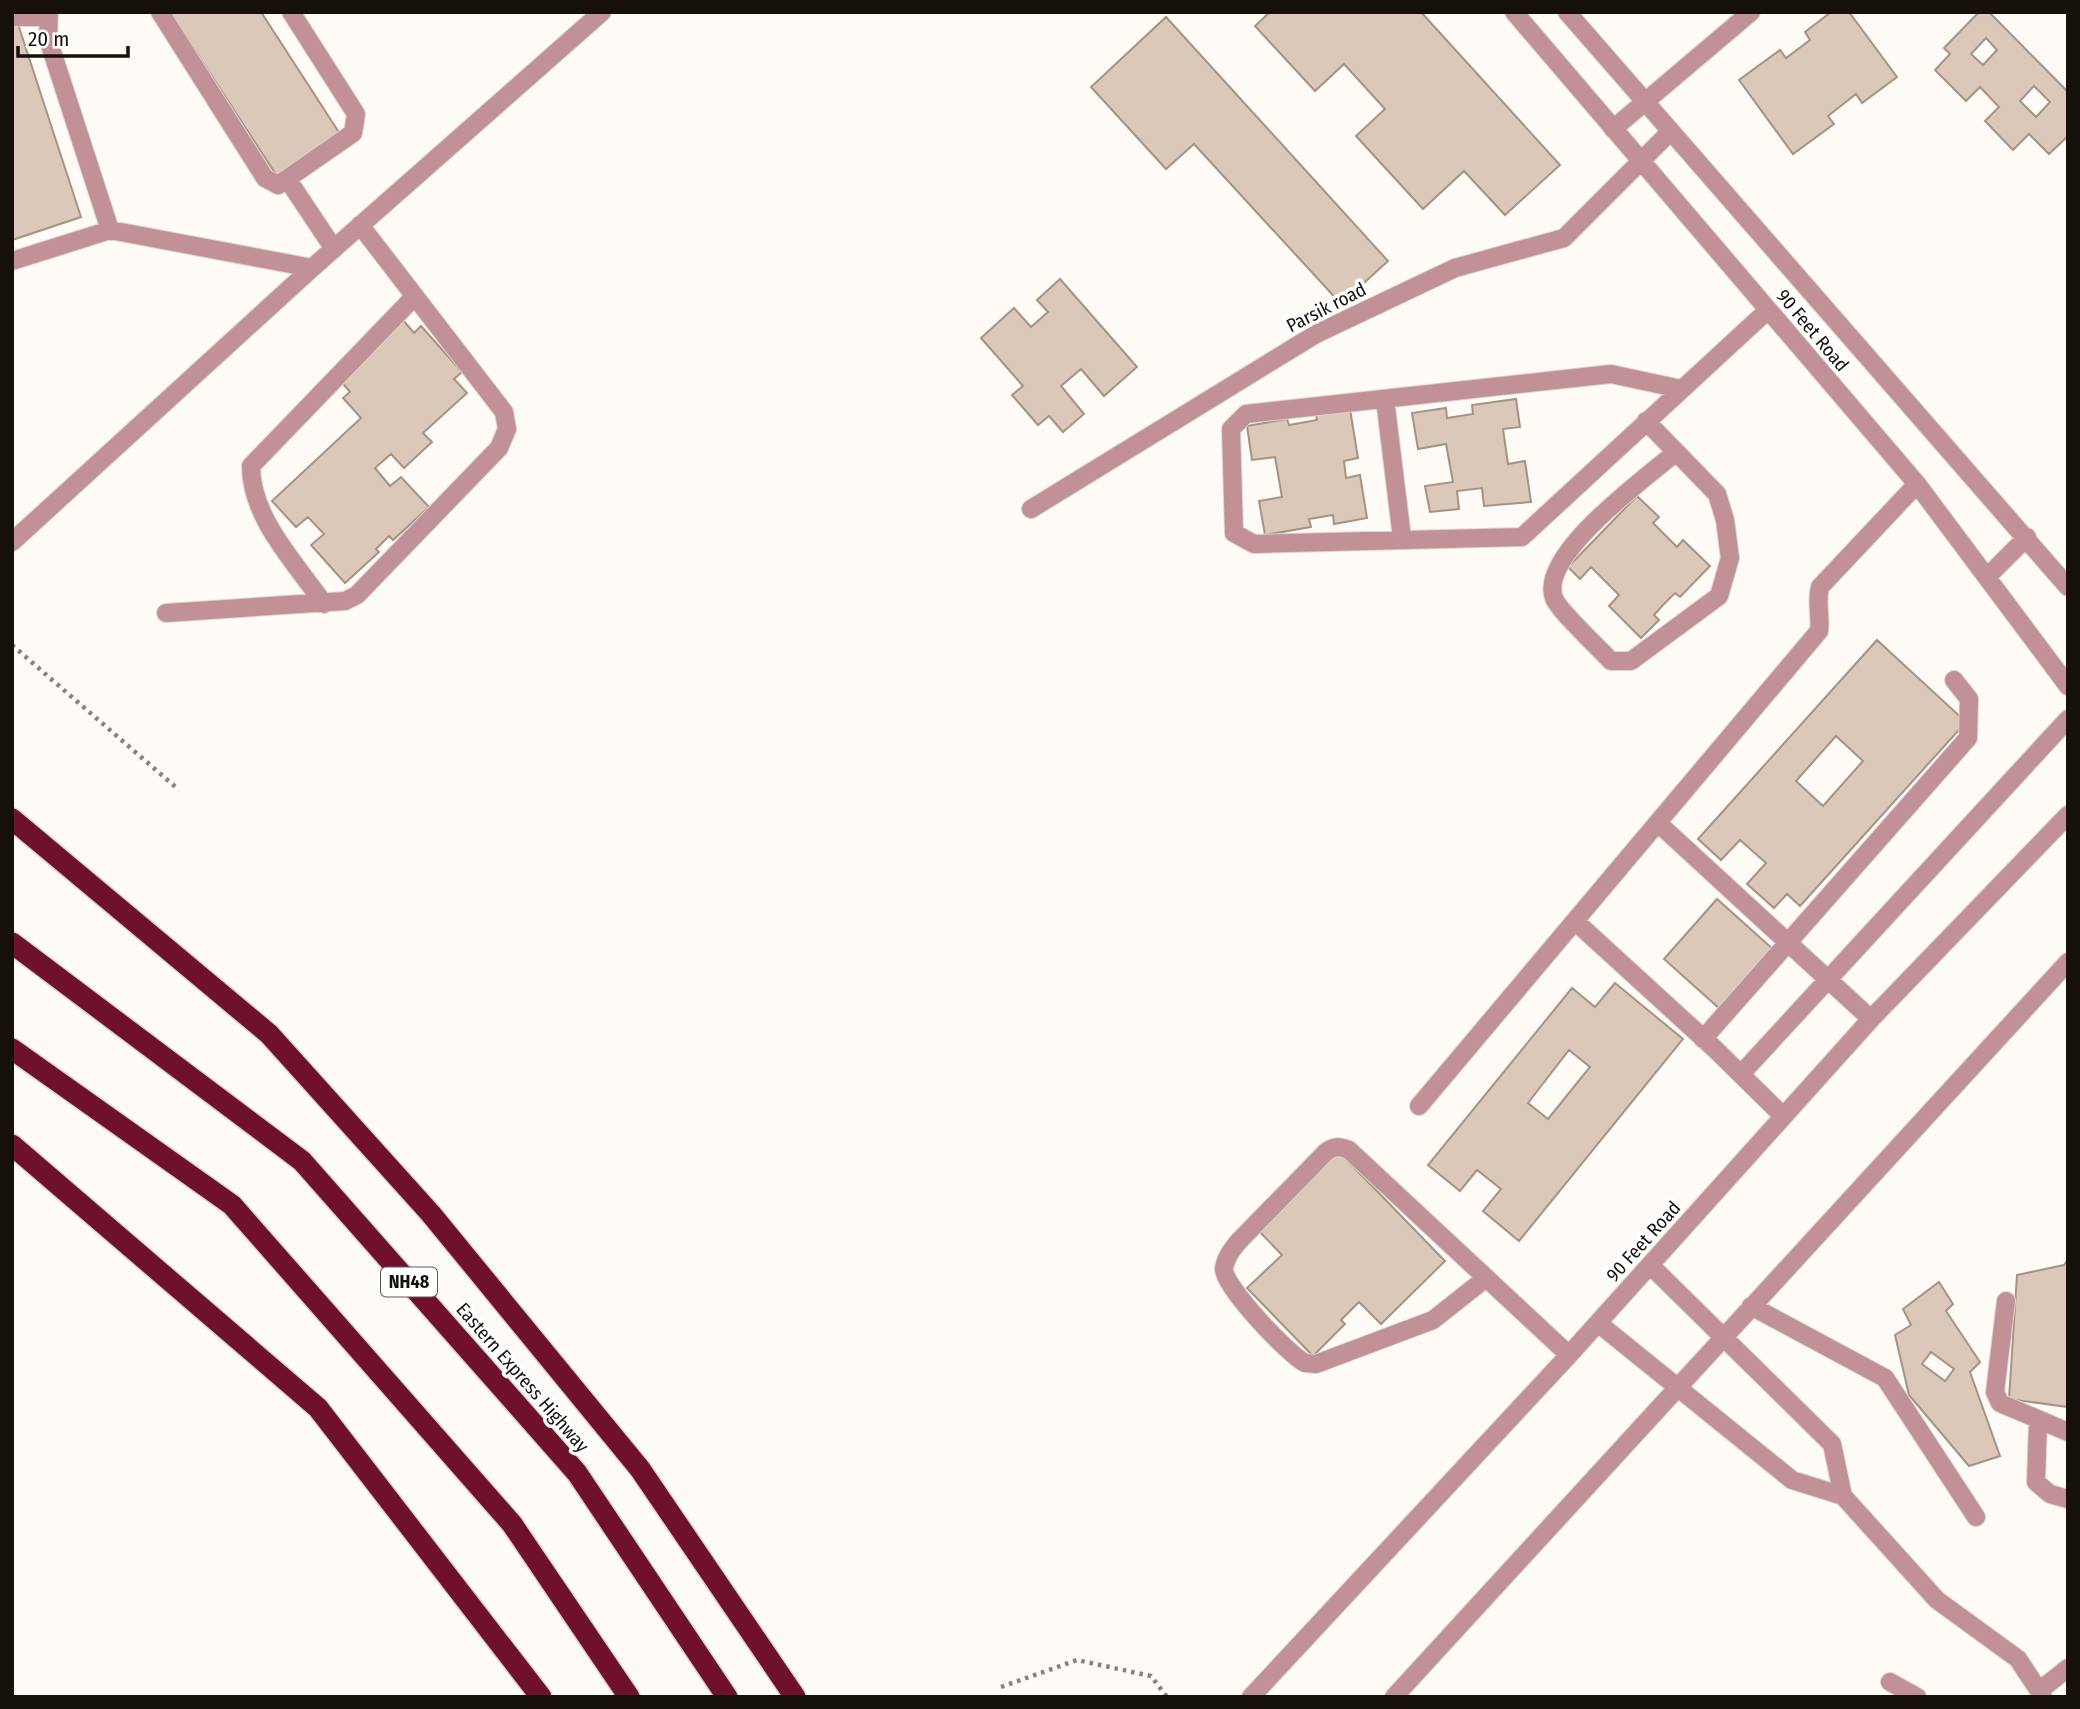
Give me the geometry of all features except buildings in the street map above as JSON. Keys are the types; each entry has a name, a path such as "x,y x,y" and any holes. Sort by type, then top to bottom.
{"highway":[{"path":"12,818 269,1034 431,1214 640,1469 796,1697"},
{"name":"Eastern Express Highway","path":"12,943 302,1161 576,1473 727,1697"},
{"path":"12,1049 232,1205 512,1524 629,1697"},
{"path":"12,1145 318,1408 541,1697"}],"street":[{"path":"160,12 265,178 278,185 353,133 356,114 291,12"},
{"path":"12,542 312,268 603,12"},
{"name":"90 Feet Road","path":"1514,12 1917,484 2068,686"},
{"name":"90 Feet Road","path":"1567,12 2068,587"},
{"path":"1613,129 1751,12"},
{"path":"12,17 48,15 48,39 110,230"},
{"name":"Parsik road","path":"1031,509 1316,334 1455,268 1564,238 1670,132"},
{"path":"288,180 334,249"},
{"path":"166,613 345,601 357,595 499,449 507,429 505,412 360,225"},
{"path":"12,261 110,230 312,268"},
{"path":"324,604 257,507 251,486 251,466 415,296"},
{"path":"1681,389 1611,374 1246,414 1231,429 1234,533 1254,544 1402,538 1522,537 1768,310"},
{"path":"1385,399 1402,538"},
{"path":"1647,421 1717,494 1725,520 1730,558 1719,596 1631,661 1611,661 1554,598 1553,575 1573,542 1676,452"},
{"path":"1419,1106 1819,631 1821,619 1817,597 1820,587 1917,484"},
{"path":"1987,577 2027,537"},
{"path":"1703,1039 1968,738 1969,699 1954,680"},
{"path":"1741,1074 2068,719"},
{"name":"90 Feet Road","path":"1251,1697 1569,1355 1871,1019 2068,815"},
{"path":"1658,823 1871,1019"},
{"path":"1576,922 1783,1116"},
{"path":"1394,1697 2068,962"},
{"path":"1486,1278 1433,1320 1316,1364 1298,1359 1229,1286 1224,1268 1230,1252 1239,1241 1326,1152 1333,1147 1343,1147 1486,1278 1569,1355"},
{"path":"1650,1265 1832,1444 1843,1496 1937,1600 2018,1659 2041,1694 2068,1668"},
{"path":"2006,1301 1995,1392 2000,1403 2068,1432"},
{"path":"1751,1306 1885,1378 1976,1517"},
{"path":"1598,1323 1792,1480 1843,1496"},
{"path":"2038,1421 2036,1482 2050,1494 2068,1499"},
{"path":"1890,1682 1917,1697"}],"path":[{"path":"12,645 179,790"},
{"path":"1000,1687 1077,1660 1151,1676 1167,1697"}]}
